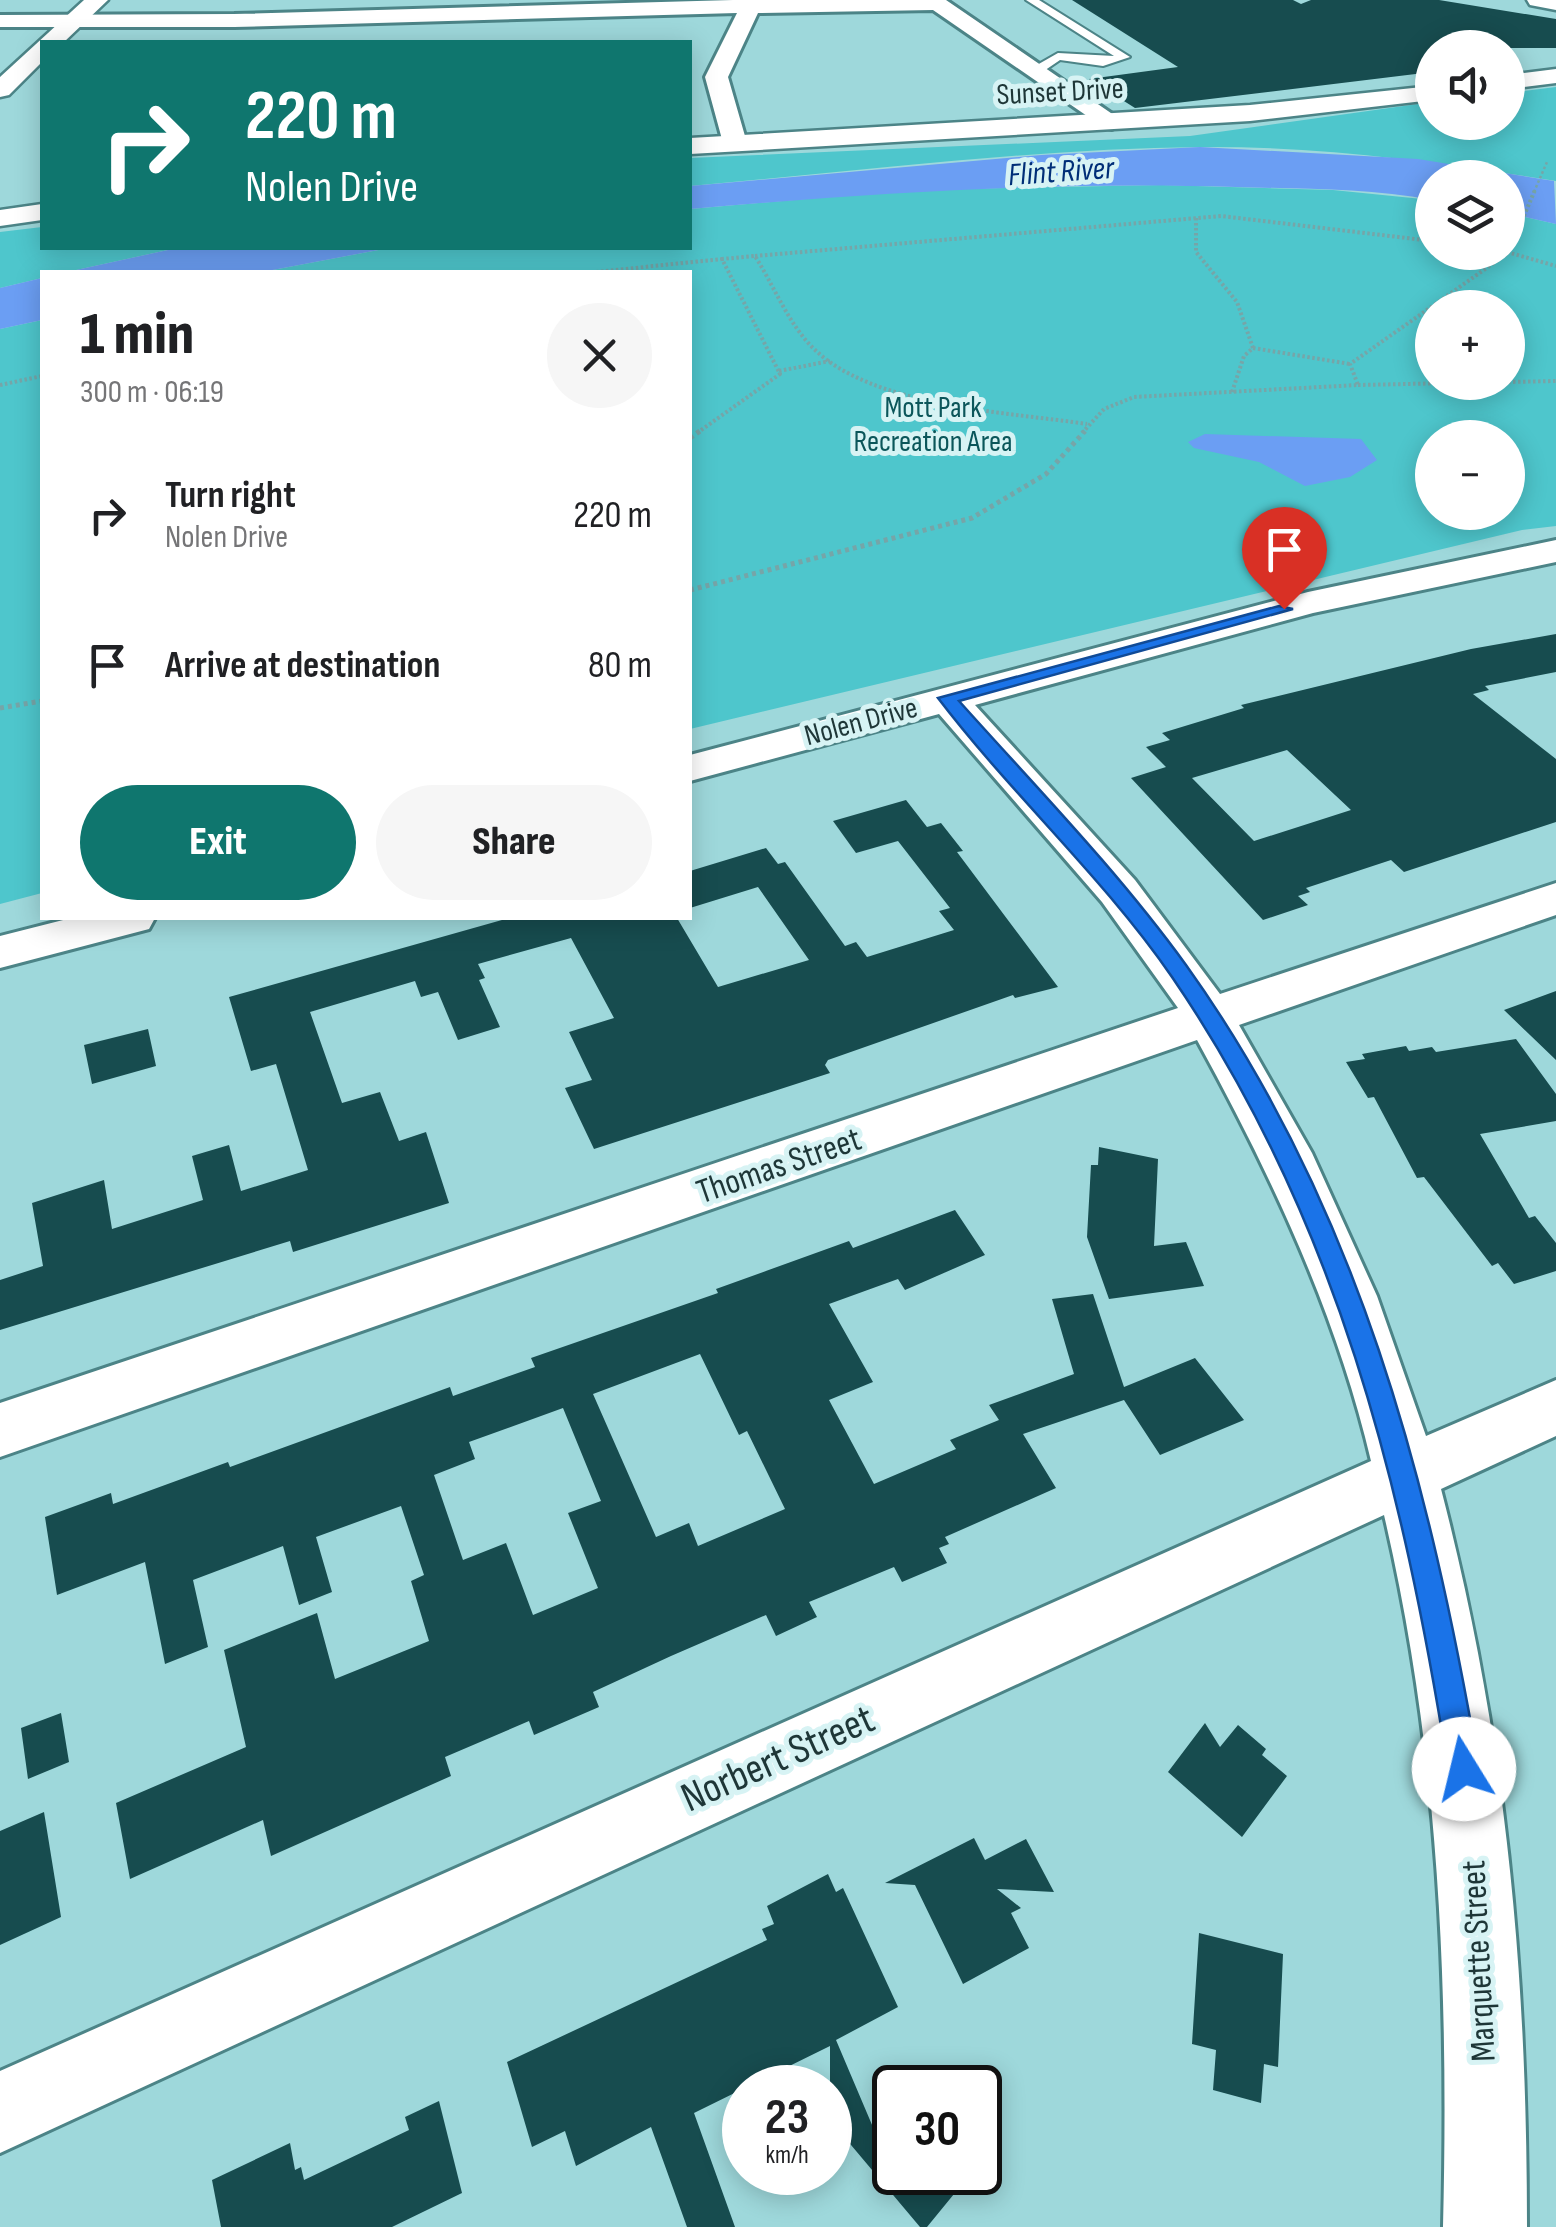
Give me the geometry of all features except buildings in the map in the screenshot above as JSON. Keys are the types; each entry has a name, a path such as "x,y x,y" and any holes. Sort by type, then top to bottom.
{"street":[{"path":"53,40 97,0"},
{"path":"1541,0 1556,3"},
{"path":"0,21 282,21 745,2 934,2 1112,122"},
{"path":"734,143 712,84 720,59 749,17 745,2"},
{"path":"474,40 477,15"},
{"path":"267,40 282,21"},
{"path":"0,90 40,52"},
{"path":"1525,80 1556,76"},
{"name":"Sunset Drive","path":"692,146 1112,122 1415,95"},
{"path":"0,218 40,212"},
{"name":"Nolen Drive","path":"692,767 1336,596 1556,550"},
{"name":"Marquette Street","path":"947,698 1100,872 1209,1016 1257,1097 1313,1208 1363,1338 1435,1598 1478,1892 1485,2024 1486,2227"},
{"name":"Thomas Street","path":"0,1430 1556,898"},
{"path":"0,952 124,920"},
{"name":"Norbert Street","path":"0,2112 1556,1407"}],"lane":[{"path":"1031,0 1124,57 1103,62 1058,56 1034,72"}],"path":[{"path":"1525,217 1547,162"},
{"path":"615,270 1196,218 1261,220 1415,239"},
{"path":"1196,218 1196,252 1237,302 1253,348"},
{"path":"755,256 814,349 872,385 1088,424"},
{"path":"1525,258 1556,266"},
{"path":"722,259 779,371"},
{"path":"1253,348 1350,364 1484,270"},
{"path":"1232,393 1244,356 1253,348"},
{"path":"692,436 779,371 831,361"},
{"path":"1350,364 1358,385"},
{"path":"0,385 40,376"},
{"path":"1525,381 1556,380"},
{"path":"692,589 972,518 1046,474 1088,424 1104,410 1134,397 1415,384"},
{"path":"0,708 40,701"}],"green space":[{"path":"1556,87 1556,181 1525,176 1525,160 1415,161 1290,149 1200,147 1008,156 692,186 692,158 1190,136 1415,104 1415,140 1525,140 1525,91"},
{"name":"Mott Park Recreation Area","path":"1162,185 1333,190 1415,198 1415,270 1525,270 1525,217 1556,224 1556,526 1525,530 1525,420 1415,420 1415,530 1522,530 692,729 692,270 273,270 378,250 692,250 692,209 908,190"},
{"path":"40,227 40,250 168,250 76,270 40,270 40,278 0,288 0,232"},
{"path":"40,320 40,894 0,904 0,329"}],"water":[{"name":"Flint River","path":"1200,147 1424,160 1415,160 1415,198 1334,190 1031,187 692,209 692,186 1041,155"},
{"path":"1525,176 1554,181 1556,224 1525,217"},
{"path":"168,250 378,250 273,270 76,270"},
{"path":"40,278 40,320 0,329 0,288"},
{"path":"1205,434 1361,439 1377,460 1350,477 1305,486 1259,462 1194,448 1188,442"}],"route":[{"path":"1284,609 947,698 1100,872 1178,970 1257,1097 1296,1172 1352,1307 1416,1519 1435,1598 1464,1769"}]}
